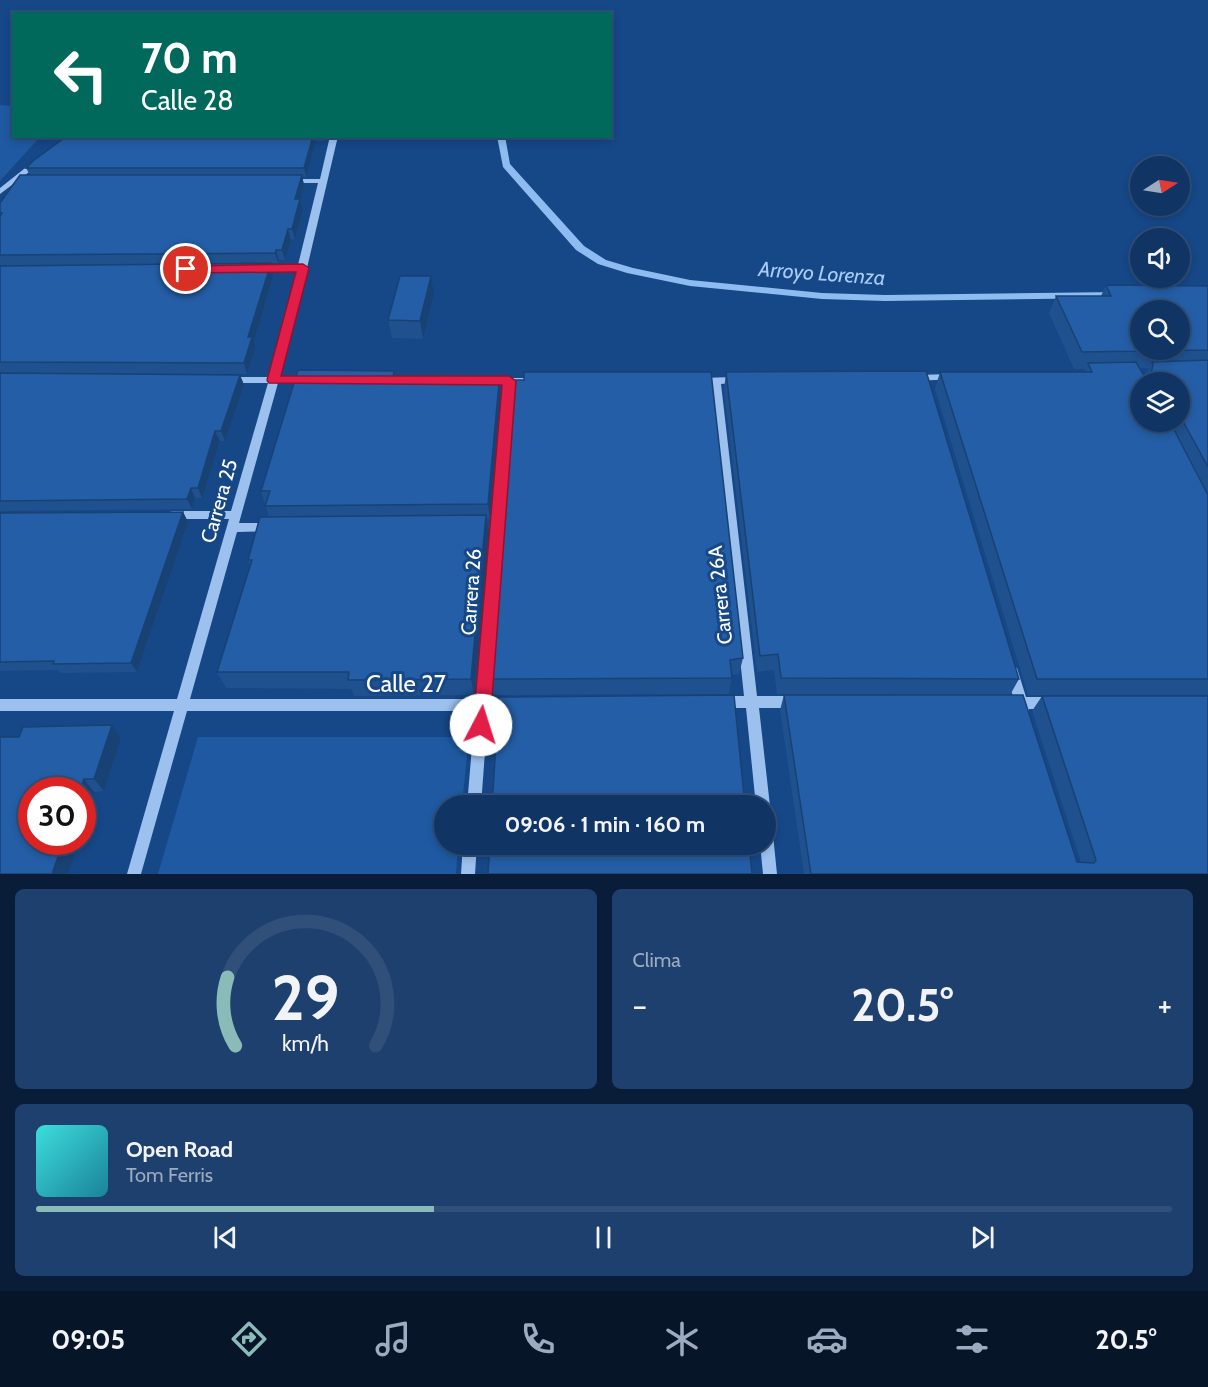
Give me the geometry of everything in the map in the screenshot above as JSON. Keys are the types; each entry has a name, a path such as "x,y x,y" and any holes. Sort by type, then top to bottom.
{"street":[{"name":"Carrera 25","path":"134,874 278,366 334,138"},
{"path":"0,192 46,156"},
{"path":"13,182 25,181"},
{"path":"276,181 323,181"},
{"path":"245,269 303,268"},
{"path":"901,378 926,384 959,377"},
{"path":"214,380 321,380"},
{"path":"681,381 750,380"},
{"path":"368,381 543,381"},
{"name":"Carrera 26","path":"475,795 483,705 491,525 509,381"},
{"name":"Carrera 26A","path":"716,381 762,795"},
{"path":"165,515 235,515"},
{"path":"232,528 278,527"},
{"path":"1008,658 1028,726"},
{"path":"705,702 810,702"},
{"path":"997,703 1068,703"},
{"name":"Calle 27","path":"0,705 530,704"},
{"path":"468,874 469,855"},
{"path":"768,855 770,874"}],"shaded area":[{"path":"0,105 12,106 12,138 39,138 0,181"},
{"path":"198,737 469,737 463,795 434,795 434,855 457,855 456,874 158,874"}],"building":[{"path":"64,138 312,138 304,168 26,168"},
{"path":"20,175 302,175 295,199 300,199 292,229 288,229 282,250 276,250 275,253 0,255 0,216 2,213 0,213 0,203"},
{"path":"271,263 248,337 252,337 244,363 0,362 0,266"},
{"path":"400,276 431,276 420,321 388,320"},
{"path":"1106,285 1130,285 1130,288 1208,286 1208,350 1190,350 1190,300 1130,300 1130,351 1082,352 1056,296 1111,296"},
{"path":"1208,360 1208,467 1189,432 1190,372 1151,372 1152,362"},
{"path":"1136,362 1142,372 1130,372 1130,432 1175,432 1208,495 1208,679 1037,679 940,372 1092,372 1088,363"},
{"path":"298,370 394,371 392,383 499,383 488,504 265,506 270,491 261,491"},
{"path":"926,371 1019,679 781,678 778,654 760,656 726,372"},
{"path":"524,372 711,372 743,658 730,660 732,678 489,679 514,380 524,380"},
{"path":"0,373 240,375 221,431 215,431 198,488 191,488 187,499 0,501"},
{"path":"183,512 131,663 0,662 0,513"},
{"path":"486,515 471,679 348,680 349,672 217,672 252,560 248,560 260,517"},
{"path":"734,695 744,795 493,795 499,697"},
{"path":"784,695 1023,695 1077,862 1094,863 1096,860 1042,696 1208,696 1208,874 811,874"},
{"path":"112,725 95,777 18,777 18,855 59,855 52,874 0,874 0,737 19,737 23,727"},
{"path":"489,855 750,855 752,874 488,874"}],"waterway":[{"name":"Arroyo Lorenza","path":"501,138 506,165 580,248 602,262 631,271 690,283 822,296 885,298 1118,295"}],"route":[{"path":"186,269 303,268 274,380 509,381 481,725"}]}
